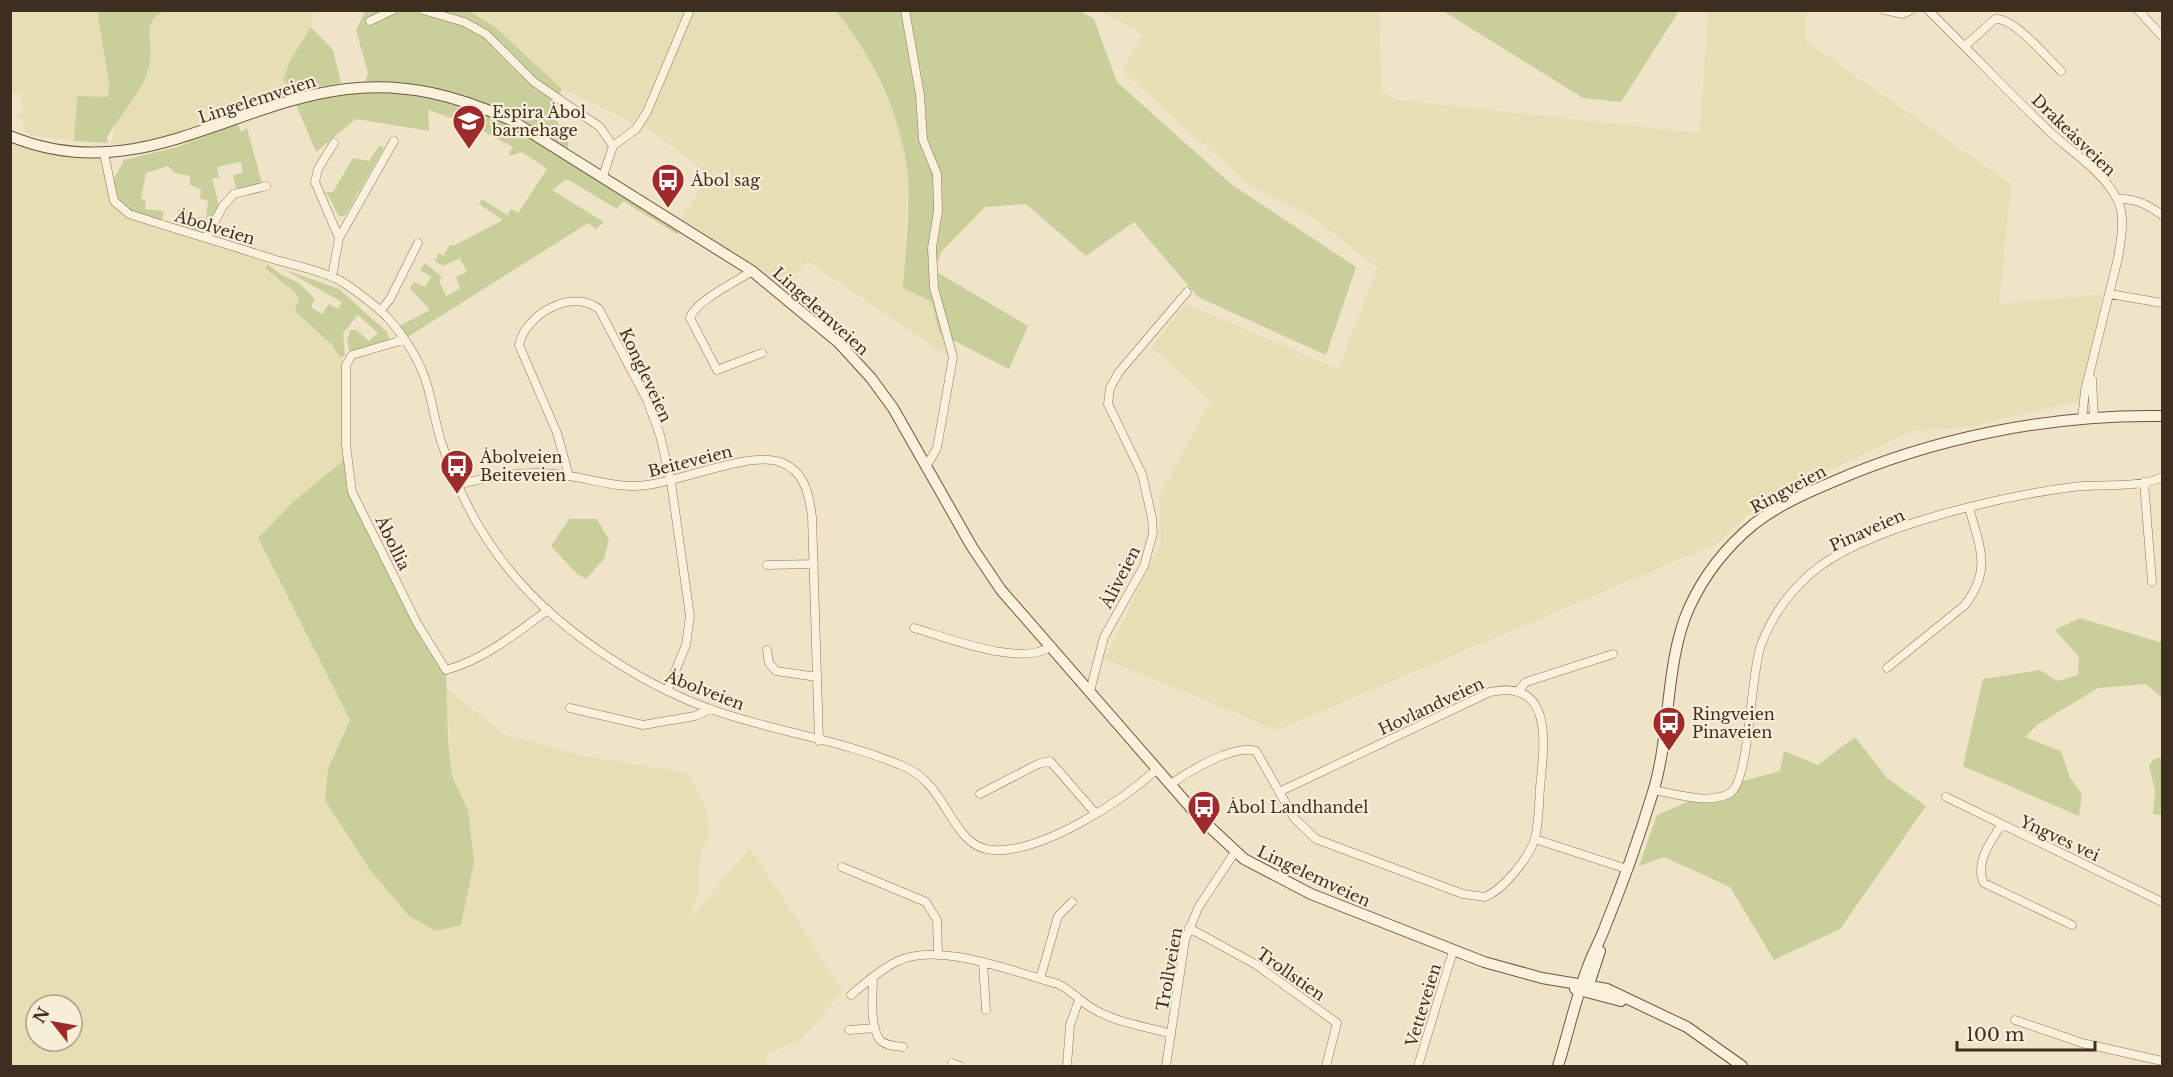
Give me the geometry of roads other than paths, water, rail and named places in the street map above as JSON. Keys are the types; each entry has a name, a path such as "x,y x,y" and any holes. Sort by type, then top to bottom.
{"main road":[{"name":"Lingelemveien","path":"10,136 53,148 109,152 176,141 311,96 346,89 401,88 440,94 491,111 541,137 752,271 806,314 870,378 893,408 990,574 1157,769 1235,852 1275,878 1453,951 1509,970 1584,988 1607,989 1700,1034 1742,1066"},
{"name":"Ringveien","path":"1558,1066 1654,790 1664,748 1677,646 1683,623 1694,597 1711,569 1741,535 1797,497 1895,458 1999,432 2082,419 2163,416"}],"street":[{"path":"370,21 393,10"},
{"path":"423,10 464,22 486,34 534,82 600,127 613,146"},
{"path":"603,176 613,146 636,129 647,112 690,10"},
{"path":"905,10 920,95 923,140 937,174 938,211 933,248 934,288 953,357 939,439 932,460 927,465"},
{"path":"1884,10 1903,14 1911,10"},
{"name":"Drakeåsveien","path":"1928,10 2030,112 2096,172 2118,199 2122,236 2085,391 2082,419"},
{"path":"2139,10 2163,36"},
{"path":"1965,46 1995,19 2000,19 2012,24 2061,71"},
{"path":"332,277 339,238 394,141"},
{"path":"334,143 318,169 315,182 339,238"},
{"name":"Åbolveien","path":"109,152 109,181 114,201 129,214 332,277 380,311 403,340 422,371 442,445 457,486 483,533 508,570 548,610 616,661 667,691 711,709 874,756 916,773 936,792 967,840 983,849 1007,850 1056,834 1096,814 1157,769"},
{"path":"207,238 223,206 234,194 266,186"},
{"path":"2118,199 2146,204 2163,215"},
{"path":"380,311 390,299 418,243"},
{"name":"Lingelemveien","path":"752,271 700,304 692,311 690,318 717,370 762,353"},
{"name":"Åliveien","path":"1090,691 1104,637 1144,567 1153,533 1142,474 1108,404 1110,388 1119,372 1187,292"},
{"path":"2110,294 2163,303"},
{"name":"Kongleveien","path":"569,476 564,451 550,414 519,345 526,327 534,319 552,308 572,301 585,300 598,309 646,400 660,435 672,482 690,616 686,645 667,691"},
{"name":"Åbollia","path":"403,340 352,355 346,365 346,445 352,492 417,623 446,670 469,663 493,650 548,610"},
{"name":"Drakeåsveien","path":"2092,369 2094,419"},
{"name":"Beiteveien","path":"457,486 477,480 520,474 569,476 631,486 672,482 750,460 765,459 787,465 805,482 810,498 819,741"},
{"name":"Pinaveien","path":"1654,790 1708,797 1729,794 1736,789 1743,767 1752,688 1760,647 1770,624 1785,601 1810,574 1866,541 1927,519 2055,489 2144,482 2163,477"},
{"path":"2144,482 2152,582"},
{"path":"1887,668 1965,605 1975,592 1982,573 1983,556 1969,508"},
{"path":"767,565 814,564"},
{"path":"914,628 1003,652 1027,653 1042,651 1051,646"},
{"path":"767,650 769,663 776,671 817,677"},
{"path":"1171,784 1191,771 1230,753 1249,749 1256,751 1294,818 1316,839 1474,897 1485,897 1505,884 1535,839 1543,724 1535,705 1525,695 1517,692 1526,682 1613,654"},
{"name":"Hovlandveien","path":"1279,792 1490,693 1503,690 1517,692"},
{"path":"570,708 643,725 695,716 711,709"},
{"path":"980,794 1038,764 1050,761 1096,814"},
{"name":"Yngves vei","path":"1947,797 2163,902"},
{"path":"2001,825 1982,860 1981,872 1984,883 2072,925"},
{"path":"1535,839 1627,870"},
{"name":"Trollveien","path":"1166,1066 1185,940 1198,908 1235,852"},
{"path":"843,867 926,902 937,920 938,955"},
{"path":"1040,979 1058,916 1072,902"},
{"name":"Trollstien","path":"1189,928 1255,964 1337,1023 1326,1066"},
{"name":"Vetteveien","path":"1418,1066 1453,951"},
{"path":"851,995 898,960 938,955 983,963 1040,979 1072,991 1079,1000 1099,1012 1171,1034"},
{"path":"983,963 986,1010"},
{"path":"873,977 875,1028 880,1040 889,1045 903,1047"},
{"path":"1066,1066 1070,1025 1079,1000"},
{"path":"2015,1020 2082,1043 2163,1061"},
{"path":"849,1030 875,1028"}],"place":[{"name":"Espira Åbol barnehage","path":"469,150"},
{"name":"Åbol sag","path":"668,209"},
{"name":"Åbolveien Beiteveien","path":"457,495"},
{"name":"Ringveien Pinaveien","path":"1669,752"},
{"name":"Åbol Landhandel","path":"1204,836"}]}
